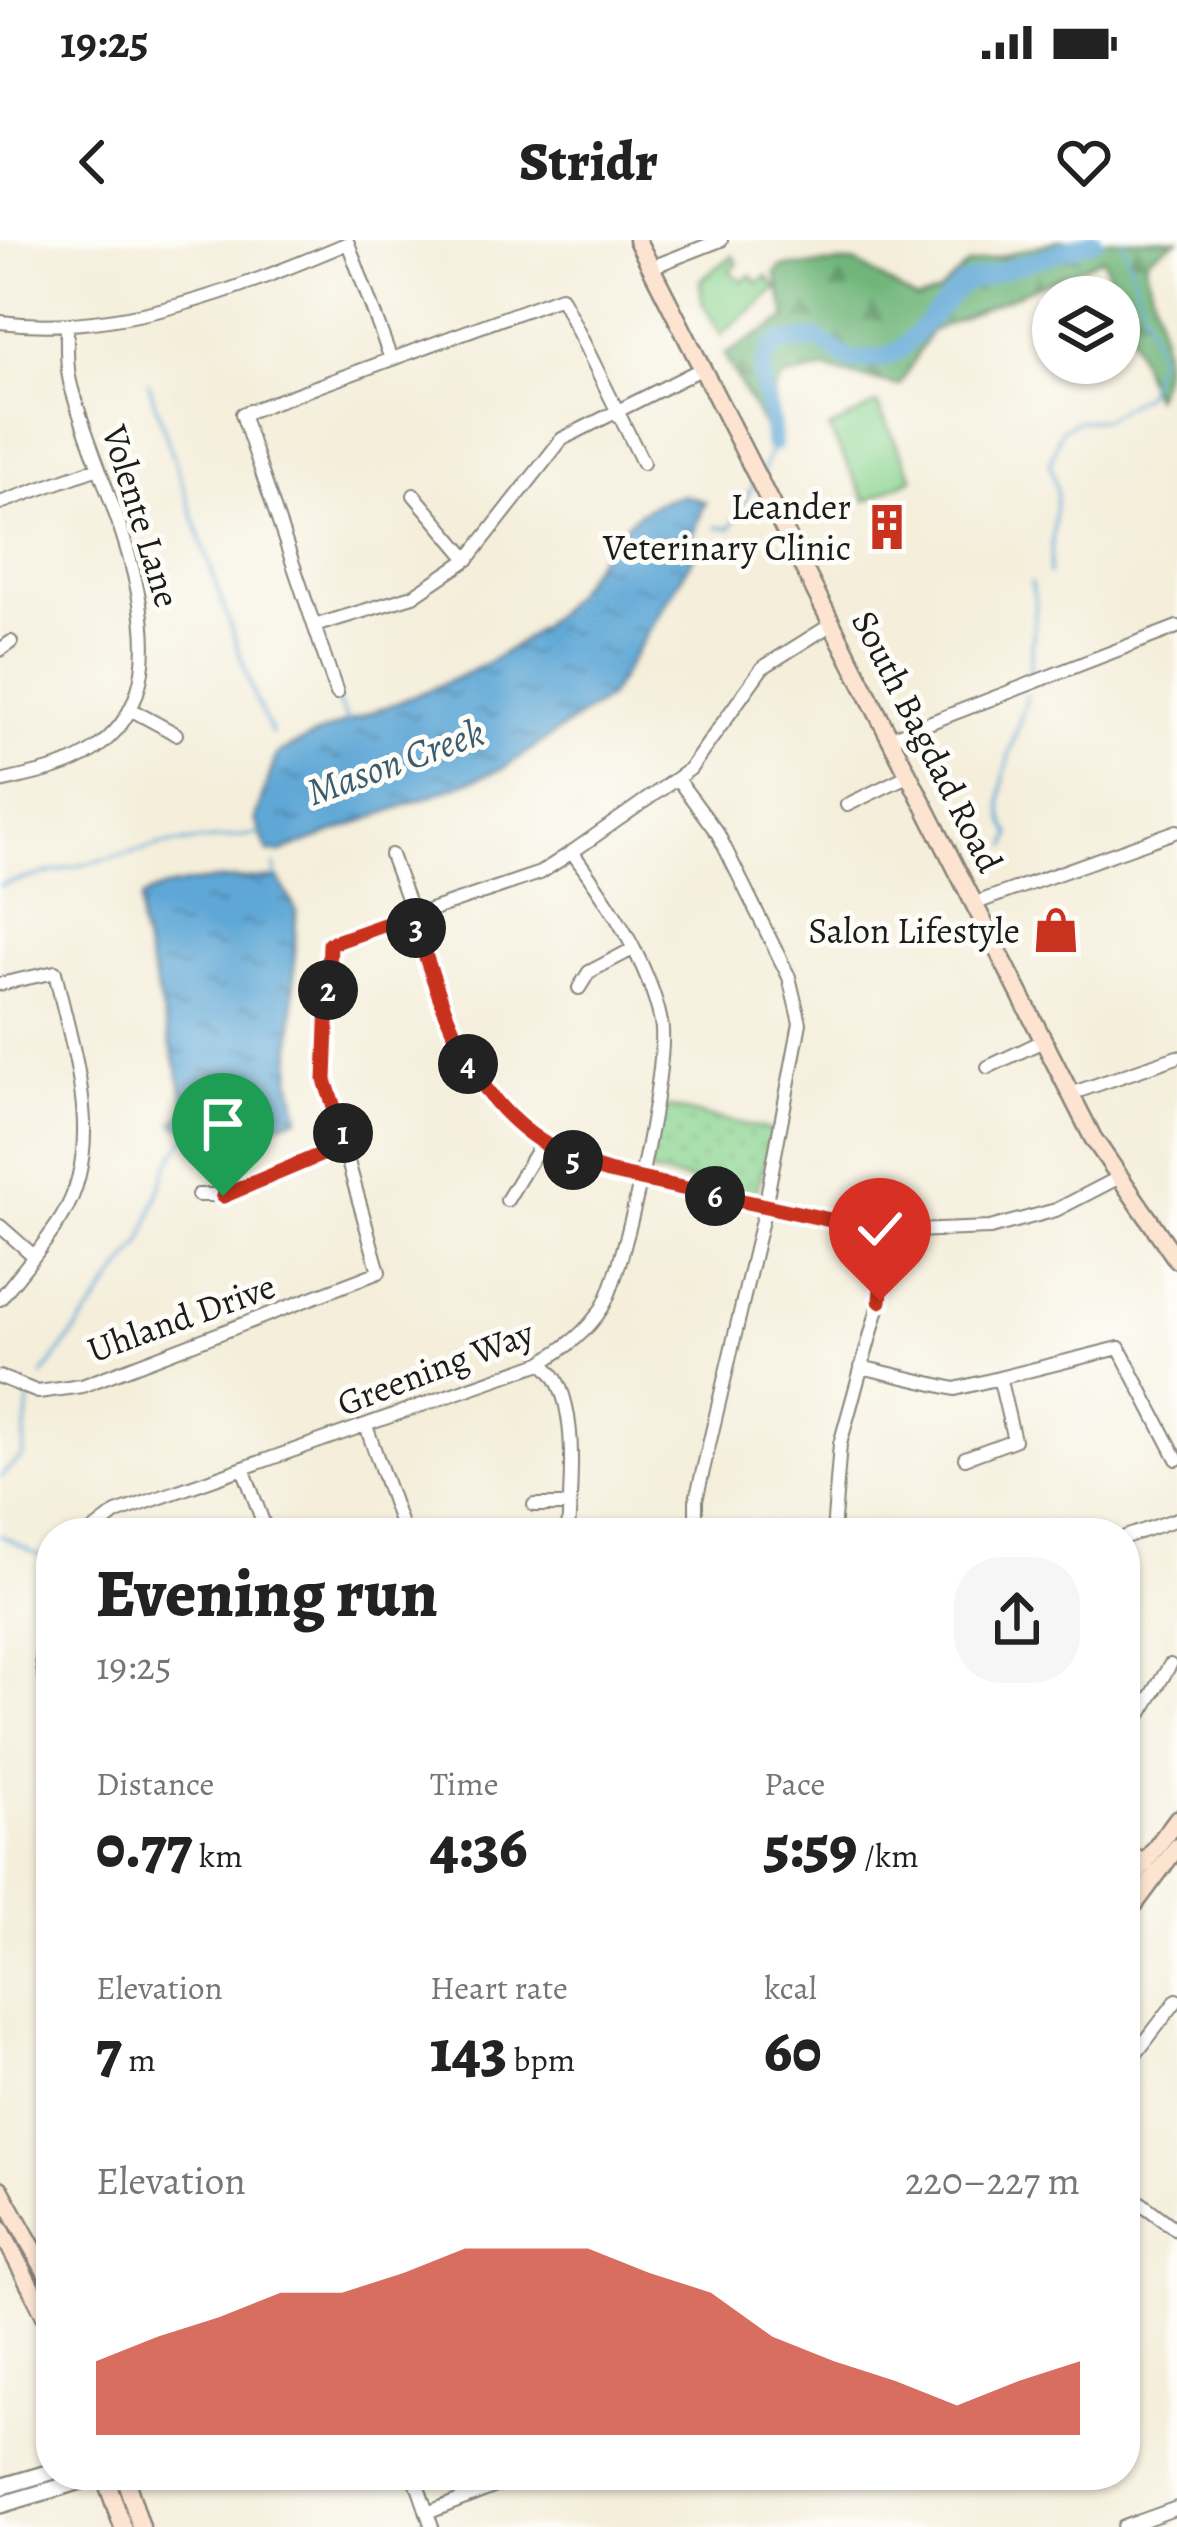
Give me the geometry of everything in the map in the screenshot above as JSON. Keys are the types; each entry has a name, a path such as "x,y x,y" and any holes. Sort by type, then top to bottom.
{"main road":[{"name":"South Bagdad Road","path":"637,240 1070,1094 1116,1179 1177,1260"},
{"path":"1140,1889 1177,1819"},
{"path":"1140,1878 1177,1847"},
{"path":"0,2189 36,2254"},
{"path":"0,2228 36,2298"},
{"path":"109,2490 123,2527"},
{"path":"129,2490 141,2527"}],"street":[{"path":"652,266 722,240"},
{"path":"0,322 67,328 158,311 348,243 391,359"},
{"path":"337,693 242,414 561,297 643,463"},
{"name":"Volente Lane","path":"0,782 66,765 98,748 130,709 146,665 143,608 68,376 67,328"},
{"path":"314,626 413,596 468,559 562,439 703,368"},
{"path":"0,503 98,468"},
{"path":"414,495 468,559"},
{"path":"198,1196 223,1196 346,1144 325,1080 330,944 540,873 678,780 706,751 762,668 832,624"},
{"path":"890,738 1177,627"},
{"path":"130,709 176,734"},
{"path":"847,805 909,775"},
{"path":"678,780 718,834 789,977 799,1011 798,1053 696,1500 696,1518"},
{"path":"973,904 1177,831"},
{"name":"Greening Way","path":"110,1518 541,1363 574,1342 604,1306 639,1179 664,1041 655,999 572,852"},
{"path":"391,855 469,1066 500,1110 541,1144 580,1163 886,1232 990,1228 1056,1210 1116,1179"},
{"path":"579,988 589,972 631,950"},
{"path":"0,984 55,972 83,1100 84,1148 73,1194 0,1299"},
{"path":"988,1067 1043,1041"},
{"path":"1070,1094 1177,1057"},
{"name":"Uhland Drive","path":"0,1378 38,1392 82,1386 379,1272 346,1144"},
{"path":"507,1200 541,1144"},
{"path":"0,1226 34,1256"},
{"path":"834,1518 840,1444 880,1301 886,1232"},
{"path":"861,1367 940,1388 1000,1381 1119,1348 1177,1460"},
{"path":"541,1363 553,1374 568,1421 569,1518"},
{"path":"964,1458 1014,1440 1000,1381"},
{"path":"366,1426 399,1518"},
{"path":"243,1468 261,1518"},
{"path":"534,1505 569,1504"},
{"path":"1140,1533 1177,1519"},
{"path":"1140,1715 1170,1665"},
{"path":"1140,1860 1151,1869"},
{"path":"1140,2048 1177,2000"},
{"path":"1140,2202 1177,2230"},
{"path":"0,2487 36,2476"},
{"path":"0,2505 52,2490"},
{"path":"419,2490 430,2520 493,2490"},
{"path":"1124,2527 1177,2508"}],"green space":[{"path":"1060,240 1177,240 1149,257 1146,265 1163,350 1160,383 1153,397 1140,361 1140,276 1109,276 1103,258 1061,276 1032,276 1032,288 931,331 899,386 826,369 783,378 774,391 777,440 769,436 724,355 787,318 775,273 781,267 855,262 917,300 938,293 968,265"},
{"path":"733,256 738,264 730,270 742,281 751,275 758,283 767,276 777,289 721,335 702,302 700,280"},
{"path":"877,404 913,478 866,501 829,429"},
{"path":"662,1106 774,1131 756,1194 652,1173 648,1163"}],"water":[{"path":"683,495 705,502 693,536 693,558 608,698 502,769 281,852 268,852 255,819 277,754 448,682 514,647 562,606 620,530 658,503"},
{"path":"279,879 296,910 291,1077 299,1117 228,1139 177,1126 173,1123 187,1109 140,925 141,899 186,883"}],"waterway":[{"name":"Mason Creek","path":"773,443 763,367 776,343 818,339 851,361 883,358 902,349 962,284 1094,240"},
{"path":"1049,574 1057,491 1050,463 1061,430 1078,421 1104,419 1145,394 1158,355 1123,240"},
{"path":"148,382 255,699 272,734"},
{"name":"Mason Creek","path":"763,472 773,443"},
{"name":"Mason Creek","path":"716,527 731,528 753,485"},
{"path":"1029,676 1036,605 1031,582"},
{"path":"1008,846 1011,834 1001,804 1003,786 1027,695"},
{"path":"336,698 350,727"},
{"name":"Mason Creek","path":"0,885 166,844 263,834"},
{"path":"275,865 276,882"},
{"path":"42,1376 142,1242 168,1165 192,1127"},
{"path":"0,1477 23,1456 29,1401"},
{"path":"0,1535 36,1553"}],"place":[{"name":"Leander Veterinary Clinic","path":"887,527"},
{"name":"Salon Lifestyle","path":"1056,930"}],"route":[{"path":"223,1196 346,1144 325,1080 330,944 412,915 452,1032 469,1066 500,1110 524,1131 565,1157 608,1172 886,1232 880,1301"}]}
